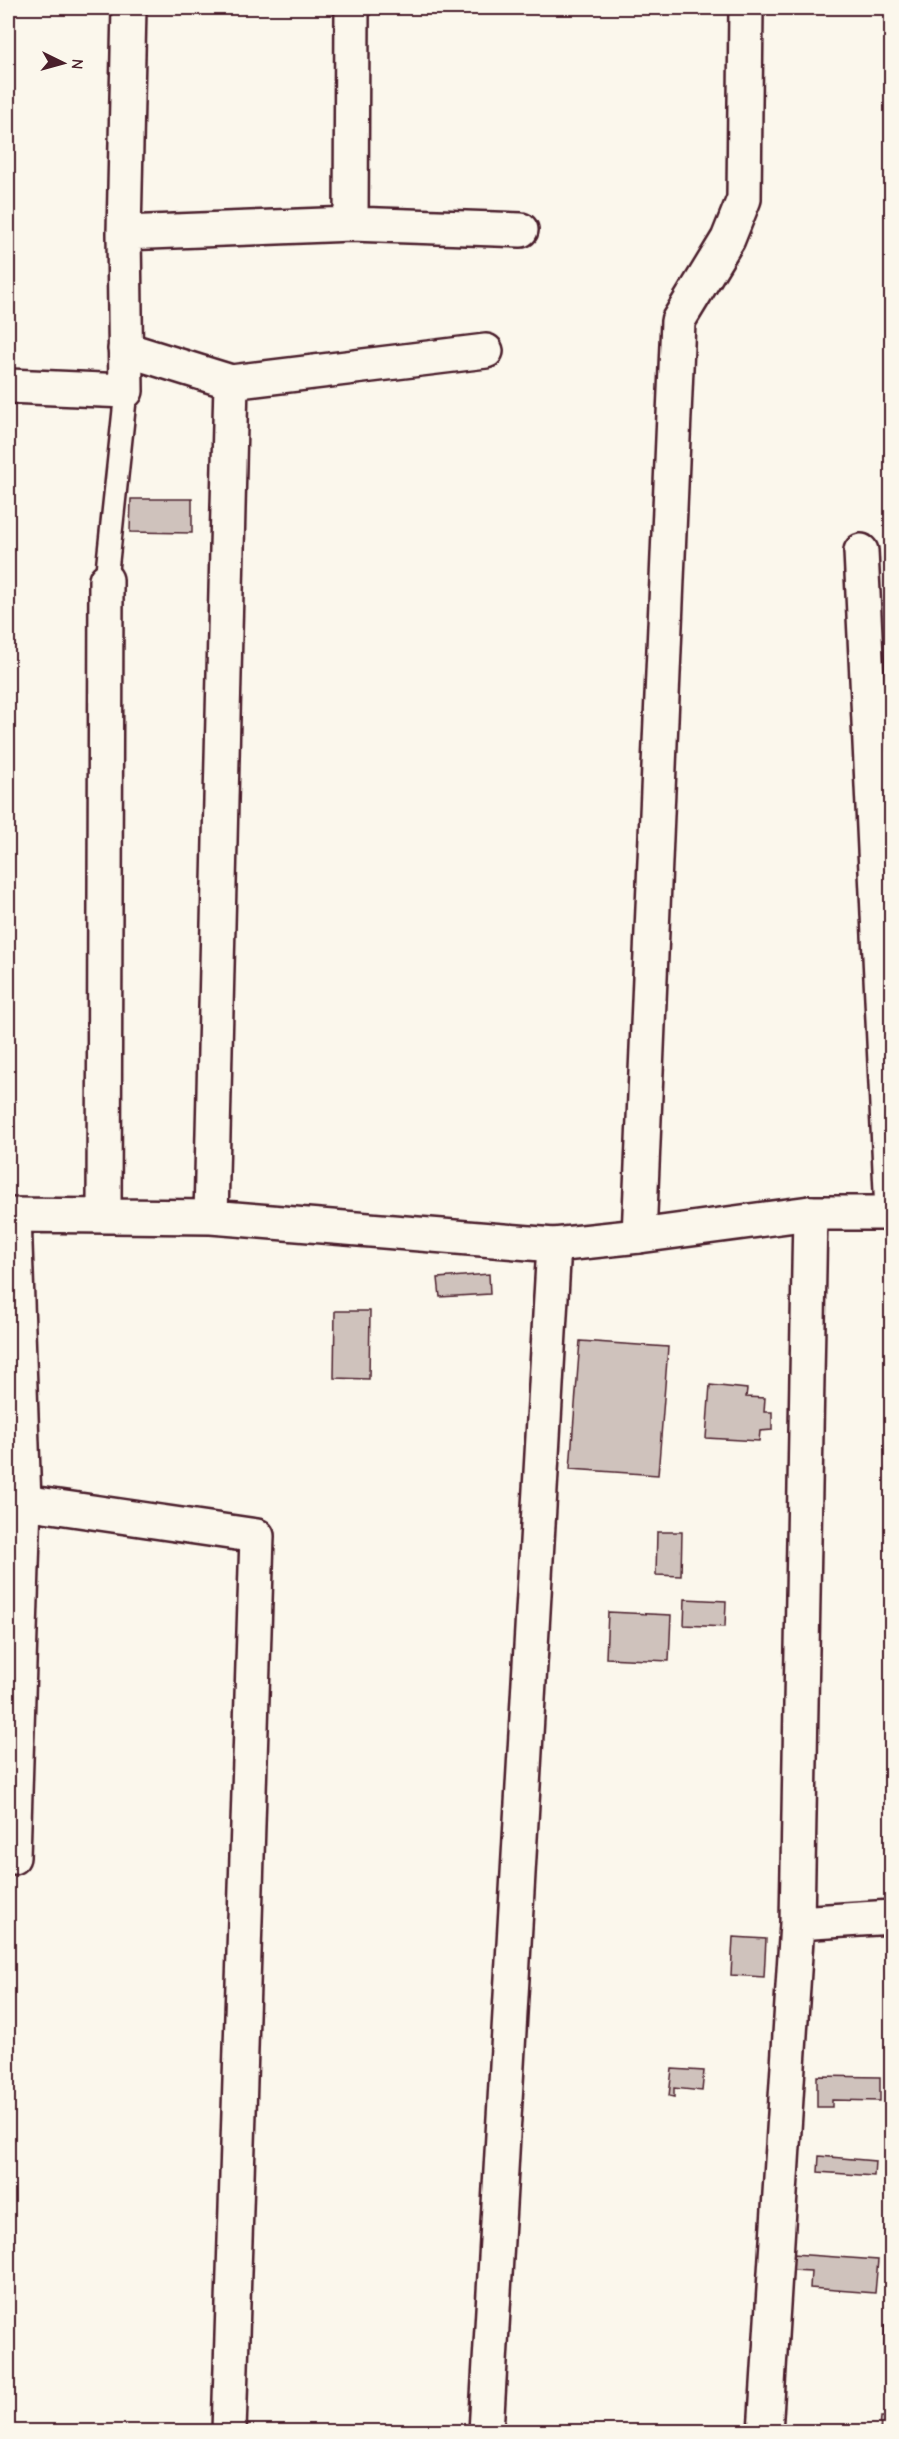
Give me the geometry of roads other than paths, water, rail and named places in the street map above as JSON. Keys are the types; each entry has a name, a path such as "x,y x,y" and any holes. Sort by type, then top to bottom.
{"street":[{"path":"8,386 126,391 124,233 129,8"},
{"path":"351,225 352,8"},
{"path":"639,1236 678,321 728,239 744,199 746,8"},
{"path":"124,233 351,225 521,230"},
{"path":"126,349 231,382 486,351"},
{"path":"212,1217 231,382"},
{"path":"13,1857 24,1502 11,1215 212,1217 554,1245 810,1214 891,1212 861,551"},
{"path":"104,1215 106,580"},
{"path":"765,2432 797,1923 810,1214"},
{"path":"486,2432 554,1245"},
{"path":"24,1502 257,1536 229,2432"},
{"path":"797,1923 891,1917"}],"lane":[{"path":"106,580 126,391"}]}
